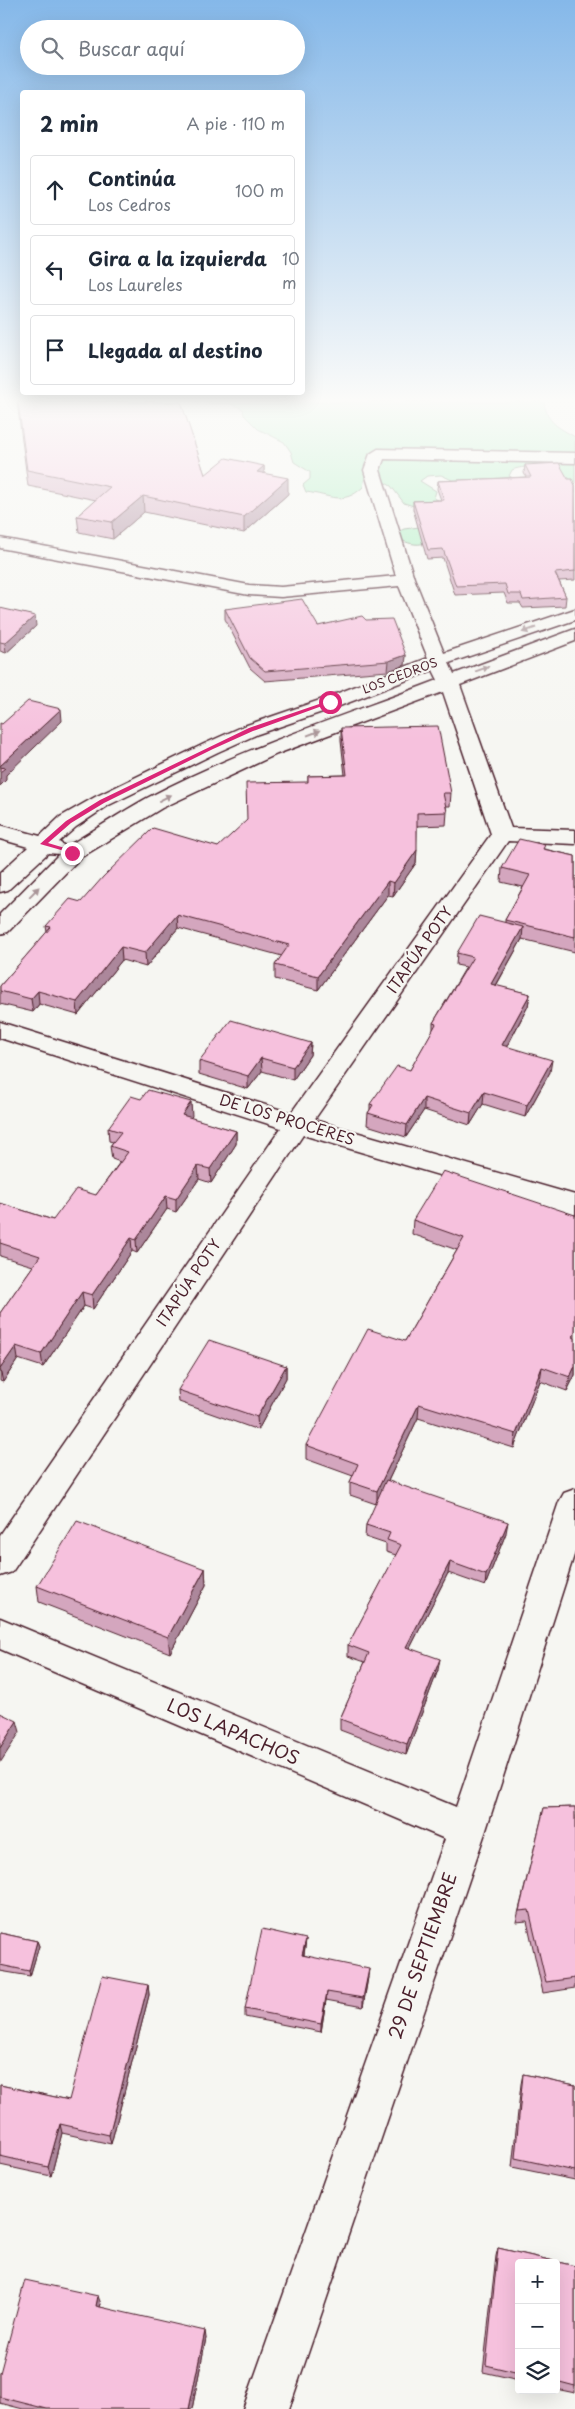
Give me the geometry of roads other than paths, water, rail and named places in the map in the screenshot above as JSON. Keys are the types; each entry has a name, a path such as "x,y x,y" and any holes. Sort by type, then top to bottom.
{"street":[{"path":"386,514 406,580 438,661 449,682 502,834 575,837"},
{"path":"0,543 248,590 281,592 406,580"},
{"name":"LOS CEDROS","path":"0,885 68,822 102,801 211,748 251,730 438,661 575,614"},
{"path":"0,927 72,853 154,803 216,773 449,682 575,636"},
{"path":"0,832 72,853"},
{"name":"ITAPÚA POTY","path":"0,1562 297,1124 502,834"},
{"name":"DE LOS PROCERES","path":"0,1030 297,1124 575,1204"},
{"name":"29 DE SEPTIEMBRE","path":"266,2409 571,1525"},
{"name":"LOS LAPACHOS","path":"0,1633 467,1830"}]}
